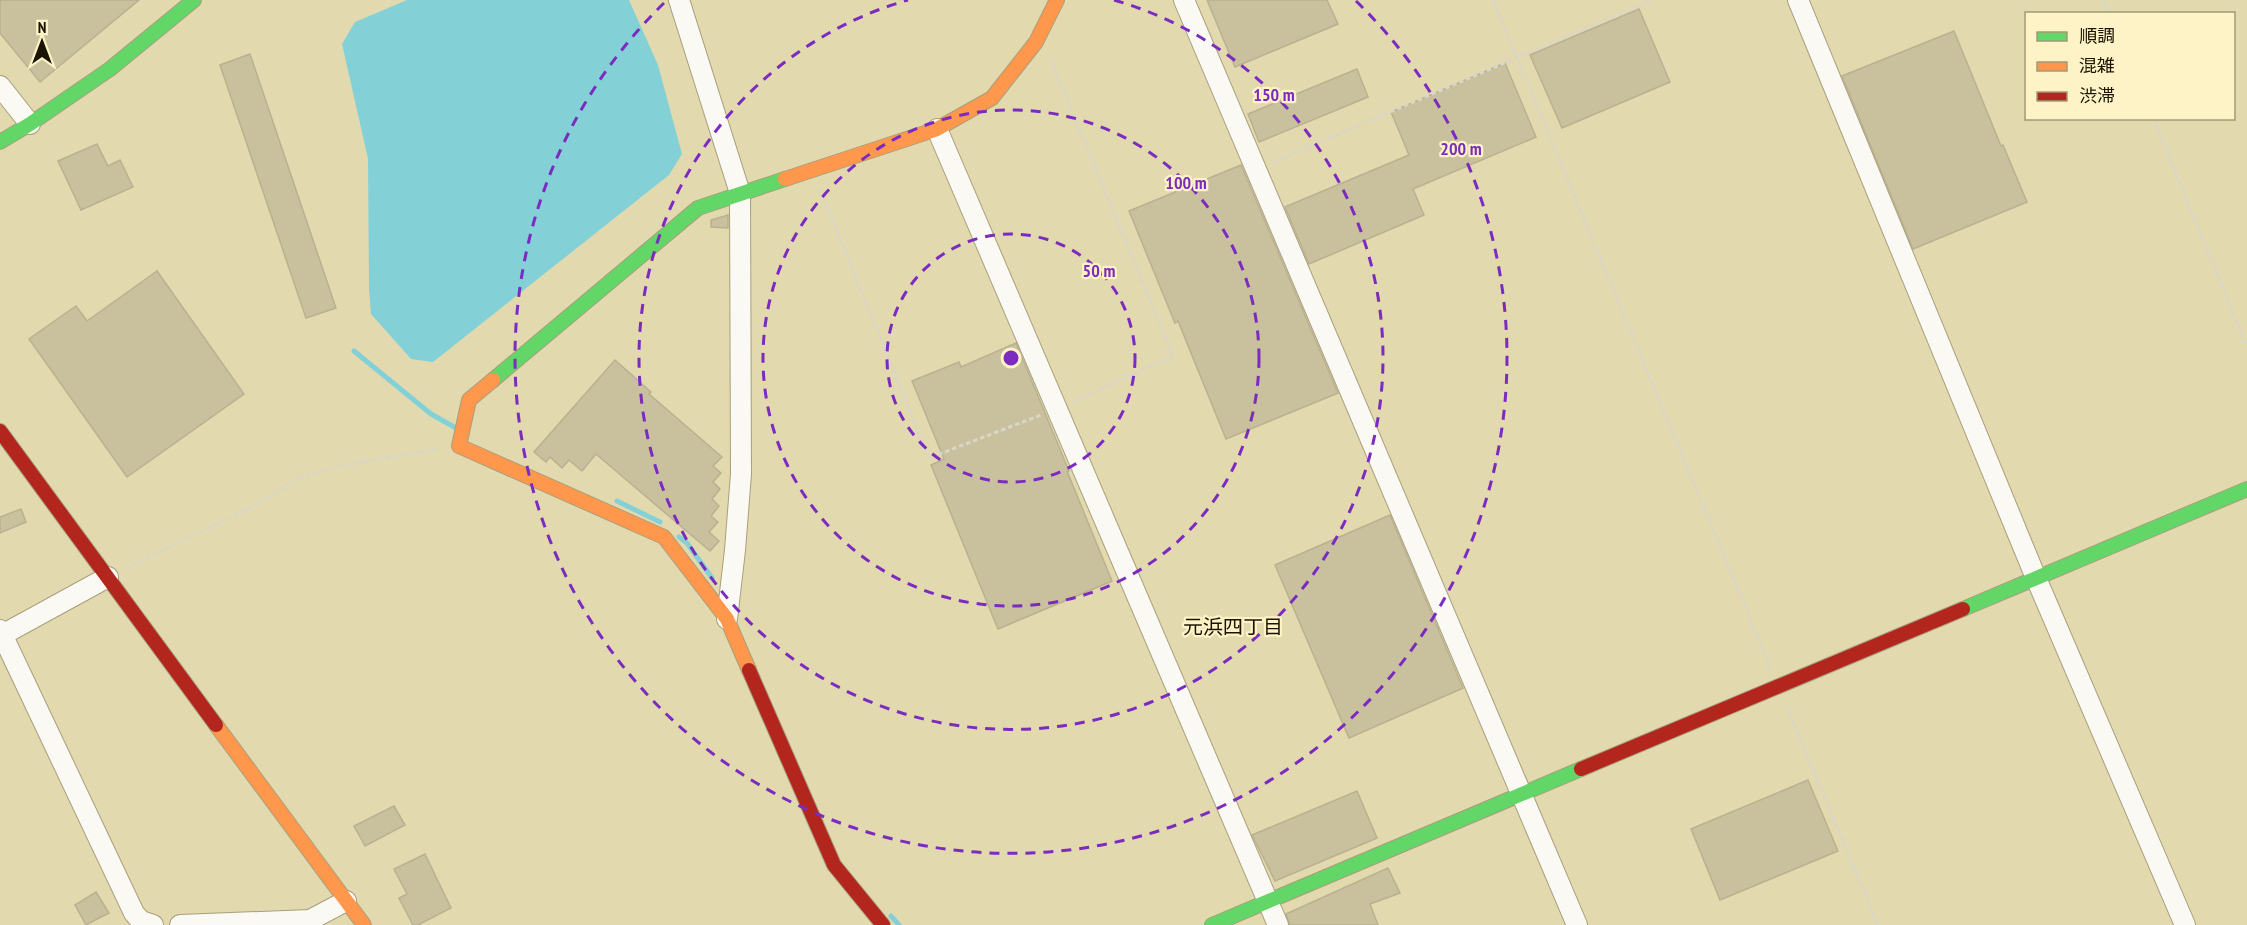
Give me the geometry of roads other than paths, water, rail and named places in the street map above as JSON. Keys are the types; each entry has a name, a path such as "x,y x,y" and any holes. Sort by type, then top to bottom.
{"street":[{"path":"0,142 110,69 194,0"},
{"path":"679,0 740,193 741,474 727,619"},
{"path":"1184,0 1577,925"},
{"path":"1798,0 2036,578 2185,925"},
{"path":"883,925 834,865 727,619 664,537 459,446 469,400 698,208 937,129 992,98 1036,42 1054,2"},
{"path":"0,86 30,124"},
{"path":"937,129 1278,925"},
{"path":"2,438 108,577 364,925"},
{"path":"1212,925 2247,489"},
{"path":"108,577 1,633 134,913 141,921 153,925"},
{"path":"180,925 310,920 346,901"}],"water":[{"path":"407,0 629,0 658,65 682,154 669,175 433,362 411,359 371,314 368,159 342,44 355,22"}],"waterway":[{"path":"354,351 431,414 456,428"},
{"path":"617,501 660,522"},
{"path":"679,537 687,543 712,578"},
{"path":"891,916 899,925"}],"district":[{"name":"元浜四丁目","path":"1233,627"}]}
